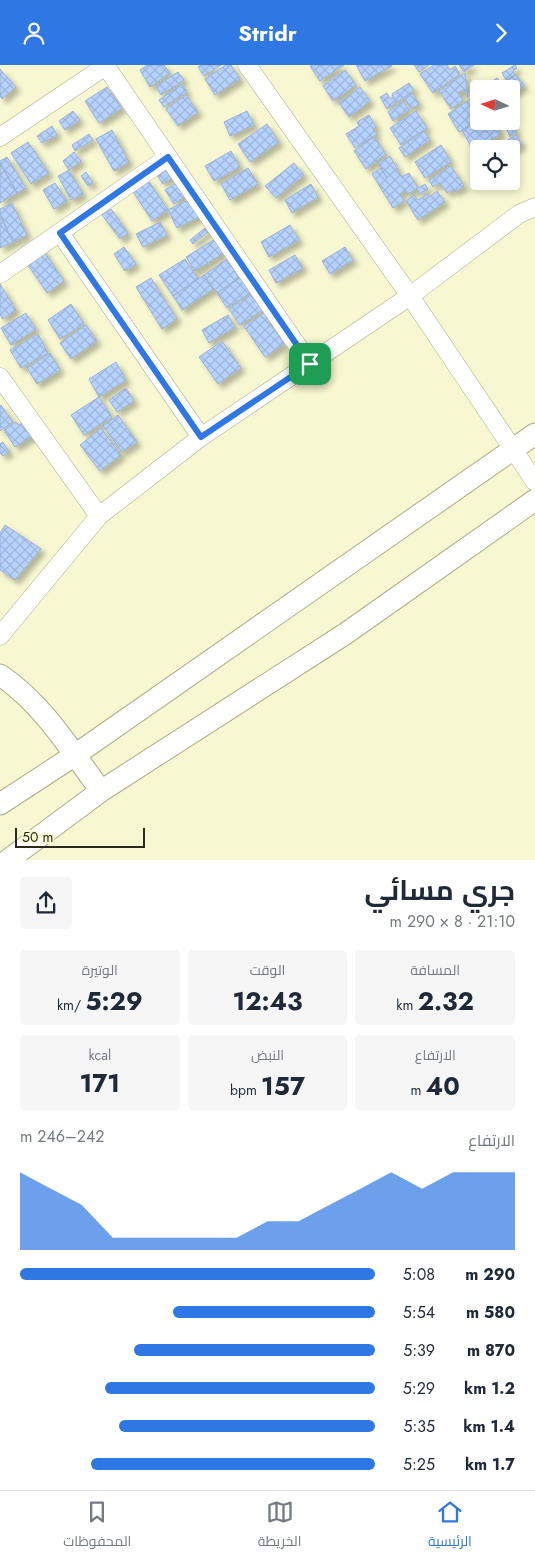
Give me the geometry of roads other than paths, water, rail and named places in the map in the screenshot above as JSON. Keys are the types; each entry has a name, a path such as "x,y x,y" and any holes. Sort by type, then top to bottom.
{"street":[{"path":"0,137 106,65 310,364"},
{"path":"247,65 410,296 535,482"},
{"path":"0,273 168,157"},
{"path":"0,636 99,516 201,437 410,296 518,214 535,207"},
{"path":"60,233 201,437"},
{"path":"2,386 99,516"},
{"path":"0,804 74,755 535,434"},
{"path":"8,860 101,791 345,634 535,500"},
{"path":"0,675 33,702 55,727 101,791"}]}
